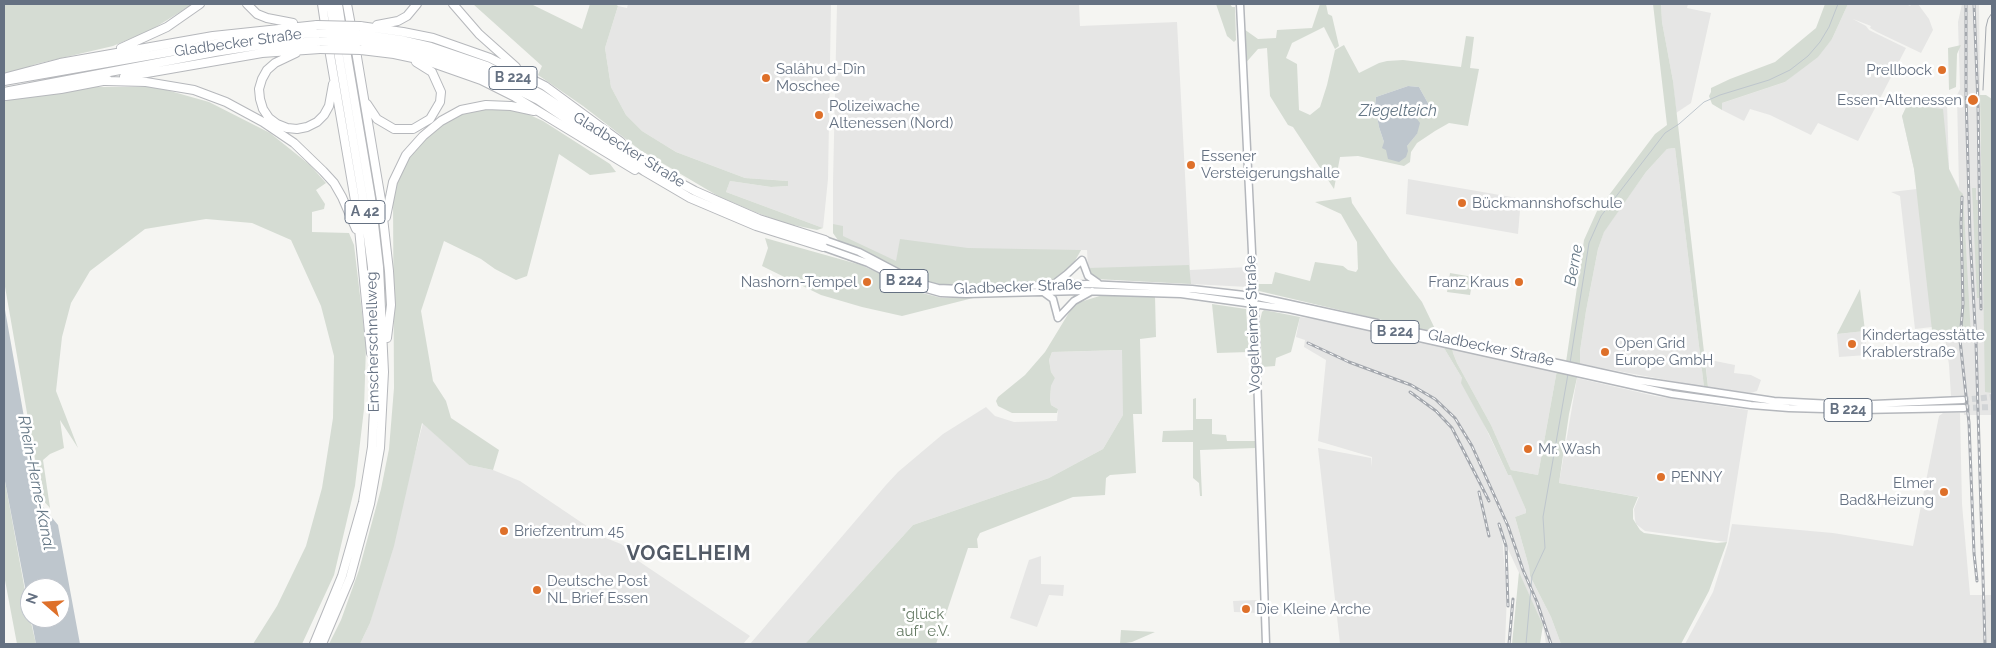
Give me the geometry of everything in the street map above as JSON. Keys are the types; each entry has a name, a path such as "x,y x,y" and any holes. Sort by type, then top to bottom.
{"highway":[{"path":"90,57 120,49 150,36 167,27 200,4"},
{"path":"247,4 257,14 319,37"},
{"path":"322,4 361,244 370,332 374,422"},
{"name":"Emscherschnellweg","path":"314,644 336,594 357,529 368,475 374,422 376,372 372,267 363,199 330,4"},
{"name":"Emscherschnellweg","path":"322,644 350,578 368,513 380,448 384,372 380,276 371,198 338,4"},
{"path":"347,4 365,100 390,271 390,305 384,372"},
{"path":"362,36 407,16 417,4"},
{"path":"453,4 479,34 530,77 598,124 647,164"},
{"path":"4,80 50,65 213,36 319,37 416,34 490,58 530,77"},
{"name":"Gladbecker Straße","path":"4,80 222,43 287,35 319,37 362,36 401,40 468,58 505,74 541,94 647,164 695,191 740,212 824,243"},
{"path":"362,36 408,57 432,72 441,92 440,102 430,119 413,129 394,129 377,119 365,100"},
{"name":"Gladbecker Straße","path":"362,36 429,54 466,66 502,81 538,100 670,186 738,219 824,243"},
{"path":"319,37 268,70 262,79 260,89 263,109 273,121 287,128 308,127 317,122 329,106 334,72"},
{"path":"4,96 61,89 237,57 319,37"},
{"name":"Gladbecker Straße","path":"4,92 223,51 319,37"},
{"path":"408,57 444,66 481,80 515,97 618,161 670,186"},
{"path":"105,81 146,82 194,90 243,110 274,128 308,155 334,184 351,215 361,244"},
{"path":"384,234 388,198 398,169 406,155 417,142 441,121 462,110 496,105 532,110 559,124"}],"main road":[{"name":"Vogelheimer Straße","path":"1240,4 1255,320 1266,644"},
{"name":"Gladbecker Straße","path":"824,243 859,252 916,282 938,288 983,290 1054,284 1192,288 1253,299 1564,368 1573,373 1664,393 1751,405 1789,408 1860,410 1964,408"},
{"name":"Gladbecker Straße","path":"824,243 909,284 941,293 1092,291 1170,293 1253,299 1266,304 1564,368 1574,366 1670,386 1774,401 1852,405 1963,400"},
{"path":"1054,284 1082,260 1088,276 1102,284"},
{"path":"1042,291 1053,299 1058,318 1074,301 1092,291"},
{"path":"1255,320 1260,310 1266,304"},
{"path":"1664,393 1670,386"}],"shaded area":[{"path":"628,4 831,4 828,179 823,228 726,192 730,181 771,187 788,186 788,181 745,178 676,152 642,131 626,115 611,87 605,48 618,6 627,8"},
{"path":"837,4 1079,4 1080,26 1177,22 1190,270 1248,267 1248,287 1097,279 1088,268 1087,250 1081,250 1072,266 983,287 868,254 838,240 833,233"},
{"path":"1661,4 1688,4 1687,8 1711,13 1691,103 1676,113 1673,81 1662,22"},
{"path":"1848,4 1906,4 1910,6 1918,4 1929,19 1933,30 1921,53 1877,32 1870,28 1871,26 1853,19 1866,26 1869,30 1906,48 1858,141 1818,123 1811,135 1770,115 1750,109 1744,121 1722,110 1722,103 1785,82 1801,69 1832,39"},
{"path":"1962,4 1979,4 1981,166 1992,166 1992,415 1964,415 1963,395 1951,396 1945,338 1933,339 1932,327 1915,329 1900,196 1891,192 1917,189 1902,116 1911,98 1924,103 1947,103 1949,169 1959,188 1957,95 1960,89 1958,22"},
{"name":"Open Grid Europe GmbH","path":"1675,148 1704,387 1580,364 1586,311 1598,249 1604,231 1646,172 1667,149"},
{"name":"Bückmannshofschule","path":"1408,179 1517,198 1517,209 1520,210 1518,234 1406,214"},
{"path":"1300,317 1354,324 1441,343 1462,378 1508,475 1511,474 1526,510 1526,513 1515,517 1530,576 1551,617 1561,644 1546,644 1543,625 1502,536 1507,595 1505,644 1340,644 1318,448 1371,458 1371,467 1372,457 1318,441 1326,360 1304,347 1305,340 1296,337"},
{"name":"Kindertagesstätte Krablerstraße","path":"1865,331 1867,355 1839,357 1837,334"},
{"path":"1452,346 1557,370 1538,475 1511,470 1491,425 1457,363"},
{"path":"1123,350 1123,415 1103,449 1049,478 913,525 805,644 750,644 886,485 898,472 943,434 986,407 995,416 1014,422 1057,421 1058,409 1051,405 1050,399 1051,386 1055,378 1051,372 1049,360 1052,352"},
{"path":"1705,359 1735,365 1734,373 1751,375 1761,380 1757,391 1751,393 1708,387"},
{"path":"1577,378 1655,396 1748,410 1727,542 1645,531 1636,524 1635,519 1634,509 1639,497 1559,483"},
{"path":"1943,413 1960,413 1962,504 1970,595 1992,595 1992,644 1685,644 1713,592 1728,544 1732,524 1833,533 1913,546 1939,416"},
{"path":"423,423 469,465 493,470 520,481 603,537 621,544 633,553 631,556 750,636 743,644 360,644 370,623"},
{"path":"1041,556 1041,584 1064,585 1063,596 1049,595 1037,627 1010,618 1029,560"},
{"name":"Die Kleine Arche","path":"1257,600 1259,613 1234,612 1233,601"}],"green space":[{"path":"4,4 193,4 151,30 113,46 36,64 4,77"},
{"path":"473,4 531,4 582,29 590,4 615,4 618,6 605,48 611,87 626,115 642,131 676,152 745,178 788,181 788,186 771,187 730,181 726,192 823,228 817,230 784,223 755,212 718,196 640,150 583,106 538,75 542,66"},
{"path":"1216,4 1230,4 1232,7 1235,7 1236,40 1234,42 1227,36"},
{"path":"1320,4 1326,4 1328,14 1332,16 1339,46 1335,49 1324,27 1292,43 1286,58 1297,64 1299,110 1310,115 1320,107 1335,50 1344,45 1359,73 1379,63 1403,60 1461,67 1466,36 1474,37 1470,68 1479,69 1468,126 1449,123 1435,131 1417,143 1411,152 1410,162 1404,166 1358,156 1340,157 1334,189 1293,127 1288,125 1270,96 1267,48 1258,49 1243,66 1241,27 1258,39 1276,38 1277,30 1312,28","holes":["1408,86 1419,87 1429,105 1421,111 1417,119 1417,134 1406,147 1384,142 1375,107 1376,97"]},
{"path":"1653,4 1661,4 1662,22 1673,81 1708,387 1704,387 1675,148 1667,149 1646,172 1604,232 1598,249 1586,311 1580,364 1569,414 1559,483 1638,497 1633,509 1633,519 1644,533 1717,543 1727,542 1709,591 1681,644 1561,644 1551,617 1530,576 1515,517 1526,513 1526,510 1511,475 1508,475 1489,434 1461,383 1462,378 1441,343 1452,346 1457,363 1491,425 1511,470 1538,475 1557,370 1566,362 1584,240 1597,211 1655,134 1667,125"},
{"path":"1825,4 1848,4 1832,39 1818,57 1785,82 1722,103 1722,110 1712,104 1709,96 1711,88 1775,62 1816,28"},
{"path":"1961,45 1957,54 1956,87 1949,90 1948,48"},
{"path":"86,87 156,87 209,102 270,133 310,165 326,183 316,190 325,204 324,209 312,212 312,232 349,233 354,245 366,346 364,409 355,486 334,575 302,644 253,644 277,606 306,546 322,488 333,418 334,356 321,306 291,240 252,223 206,219 145,229 90,271 71,303 62,337 56,391 78,448 60,420 64,448 50,454 43,460 50,508 42,499 4,281 4,98"},
{"path":"1980,95 1986,95 1992,99 1992,393 1985,392"},
{"path":"1907,105 1943,109 1949,169 1959,190 1963,194 1971,337 1933,339 1914,169 1902,116"},
{"path":"484,108 521,111 543,121 610,164 616,172 590,175 559,154 527,276 516,280 481,259 444,241 421,311 433,381 446,401 451,418 499,450 493,470 469,465 422,423 394,546 370,623 360,644 329,644 341,620 359,570 381,489 389,449 394,388 393,196 400,175 410,155 424,140 453,117"},
{"path":"1972,188 1976,188 1976,200 1978,200 1980,298 1977,298"},
{"path":"1351,197 1352,203 1391,261 1422,302 1437,333 1259,291 1253,284 1272,284 1275,272 1310,281 1315,262 1343,266 1348,270 1356,272 1358,269 1357,242 1341,214 1315,202"},
{"path":"833,224 843,226 843,236 896,261 900,239 968,248 1081,250 1072,266 1057,280 956,288 931,284 909,276 838,240 833,233"},
{"path":"765,238 861,265 922,293 942,298 977,297 902,316 862,307 821,295 762,266 768,248"},
{"path":"1189,265 1191,284 1097,279 1090,274 1088,268"},
{"path":"1450,273 1473,277 1470,295 1447,292"},
{"path":"1860,289 1865,331 1837,334"},
{"name":"\"glück auf\" e.V.","path":"1106,294 1155,296 1156,337 1140,339 1142,414 1133,414 1136,473 1110,475 1106,478 1105,495 1073,497 980,533 977,539 978,548 968,548 936,644 805,644 913,525 1049,478 1103,449 1123,415 1122,350 1052,352 1049,360 1051,372 1055,378 1051,386 1050,399 1051,405 1058,409 1057,413 1012,413 998,406 996,401 998,397 1025,375 1045,352 1077,303"},
{"path":"1212,304 1246,309 1249,352 1217,353"},
{"path":"1264,310 1300,317 1291,352 1276,358 1275,366 1262,367 1260,321"},
{"path":"1196,398 1196,419 1212,419 1212,434 1226,435 1227,441 1255,441 1255,448 1200,450 1202,496 1200,496 1199,483 1193,478 1193,442 1162,442 1163,431 1193,430 1193,399"},
{"path":"4,476 23,578 20,578 20,628 32,628 36,644 17,644 4,575"},
{"path":"1519,572 1543,625 1540,644 1512,644"},
{"path":"1121,630 1155,632 1132,642 1120,644"}],"water":[{"name":"Ziegelteich","path":"1408,86 1419,87 1429,105 1429,110 1421,111 1417,119 1420,123 1417,134 1407,146 1406,157 1399,162 1388,159 1386,150 1382,148 1384,142 1375,107 1376,97"},
{"path":"4,304 39,502 58,525 68,578 23,578 4,476"},
{"path":"70,590 80,644 36,644 33,628 70,628"}],"waterway":[{"name":"Berne","path":"1570,363 1589,243 1601,216 1665,133 1679,124 1704,102 1720,95 1769,80 1790,70 1808,56 1820,42 1829,27 1838,4"},
{"name":"Berne","path":"1526,644 1532,576 1545,548 1543,517 1568,374"}],"tunnel":[{"path":"1963,400 1992,397"},
{"path":"1964,408 1992,407"}],"tram line":[{"path":"1983,90 1986,27 1992,13"}],"railway":[{"path":"1966,4 1966,95 1970,235 1976,343 1985,644"},
{"path":"1974,4 1978,104 1981,309"},
{"path":"1962,197 1963,304 1960,340 1969,423 1974,553 1977,581"},
{"path":"1308,343 1349,362 1411,385 1435,399 1455,418 1472,446 1508,526 1551,644"},
{"path":"1410,392 1436,411 1452,428 1489,501"},
{"path":"1479,492 1489,536"},
{"path":"1499,524 1506,546 1508,606"},
{"path":"1509,644 1513,599"}],"place":[{"name":"Prellbock","path":"1942,70"},
{"name":"Salâhu d-Dîn Moschee","path":"766,78"},
{"name":"Essen-Altenessen","path":"1973,100"},
{"name":"Polizeiwache Altenessen (Nord)","path":"819,115"},
{"name":"Essener Versteigerungshalle","path":"1191,165"},
{"name":"Bückmannshofschule","path":"1462,203"},
{"name":"Nashorn-Tempel","path":"867,282"},
{"name":"Franz Kraus","path":"1519,282"},
{"name":"Kindertagesstätte Krablerstraße","path":"1852,344"},
{"name":"Open Grid Europe GmbH","path":"1605,352"},
{"name":"Mr. Wash","path":"1528,449"},
{"name":"PENNY","path":"1661,477"},
{"name":"Elmer Bad&Heizung","path":"1944,492"},
{"name":"Briefzentrum 45","path":"504,531"},
{"name":"Deutsche Post NL Brief Essen","path":"537,590"},
{"name":"Die Kleine Arche","path":"1246,609"}],"district":[{"name":"VOGELHEIM","path":"689,554"}],"water label":[{"name":"Rhein-Herne-Kanal","path":"36,483"}]}
